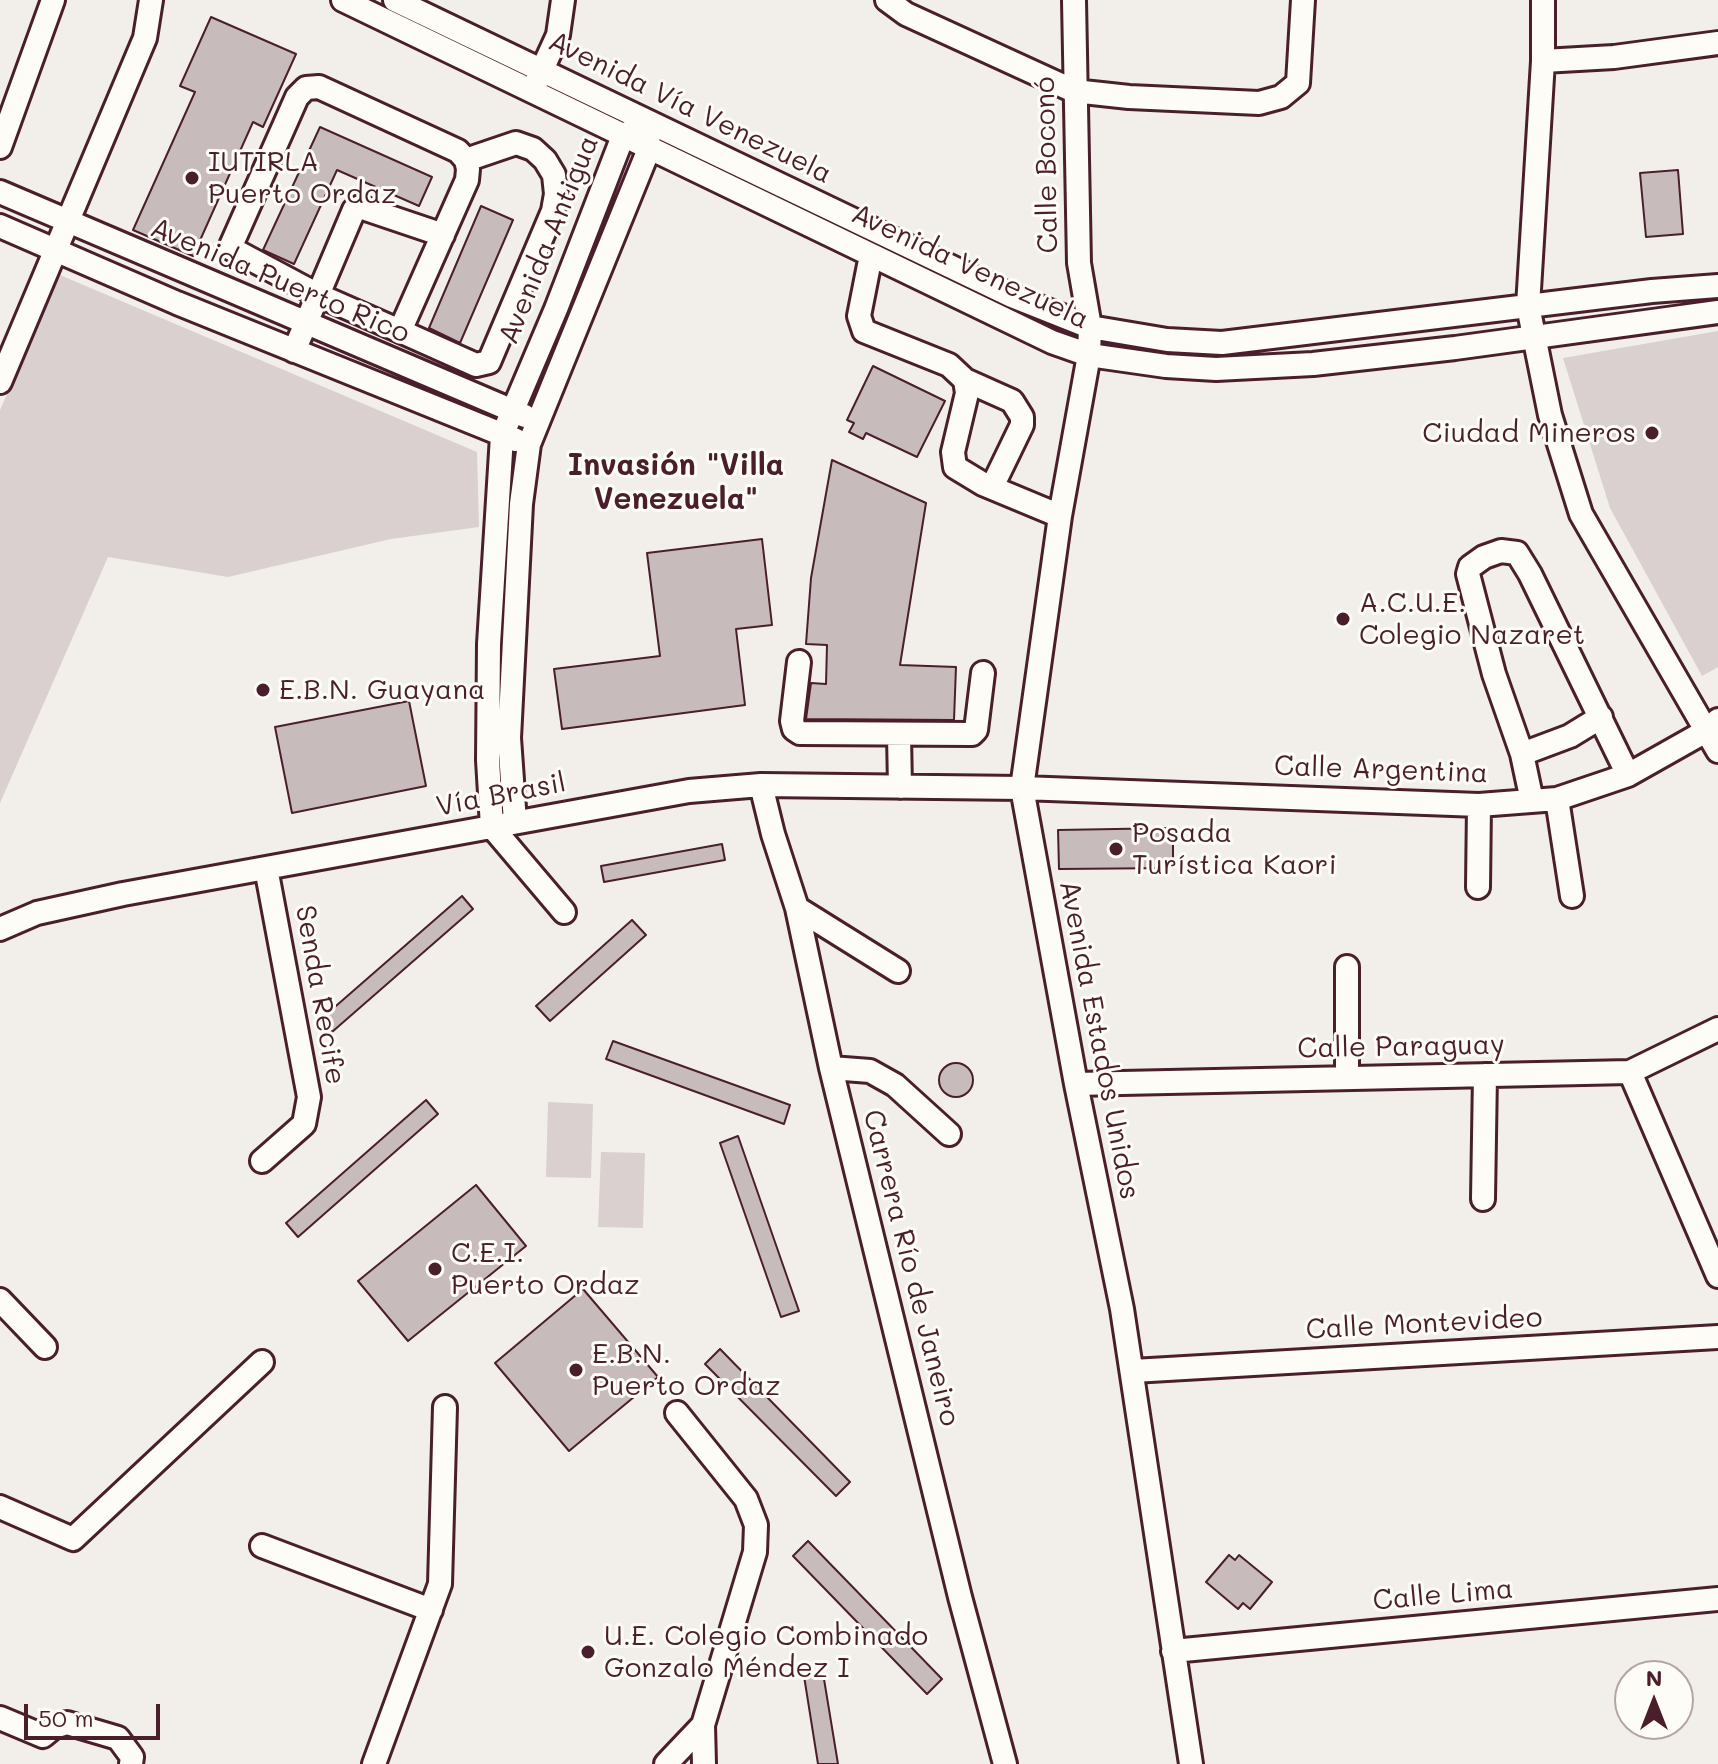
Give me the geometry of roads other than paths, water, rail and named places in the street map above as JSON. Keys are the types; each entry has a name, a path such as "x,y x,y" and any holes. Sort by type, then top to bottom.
{"street":[{"path":"0,147 53,0"},
{"path":"0,382 145,38 151,0"},
{"name":"Avenida Venezuela","path":"343,0 1052,342 1089,355 1166,366 1216,369 1313,364 1718,312"},
{"name":"Avenida Vía Venezuela","path":"395,0 1012,296 1090,327"},
{"path":"532,91 558,35 563,0"},
{"path":"887,0 906,14 1074,91 1129,97 1259,103 1281,97 1298,83 1303,0"},
{"name":"Calle Boconó","path":"1074,0 1079,263 1090,327"},
{"path":"1543,0 1543,61 1528,306 1550,415 1581,514 1712,725 1718,751"},
{"path":"1543,61 1614,57 1718,43"},
{"path":"400,331 467,180 466,160 458,151 319,87 306,88 297,97 230,248 318,295 476,365 483,365 489,362 553,211 556,194 554,175 545,160 533,149 516,143 466,160"},
{"name":"Avenida Antigua","path":"492,827 488,760 489,644 502,436 556,309 623,136 647,121 649,149 529,444 520,519 509,738 515,822"},
{"name":"Avenida Puerto Rico","path":"0,192 537,421"},
{"path":"294,351 354,210 360,207 443,235"},
{"name":"Avenida Puerto Rico","path":"0,226 294,351 502,436 529,444"},
{"path":"871,255 859,316 864,331 949,365 965,380 1012,401 1022,417 1022,425 992,487"},
{"name":"Avenida Venezuela","path":"1090,327 1167,340 1222,343 1652,291 1718,286"},
{"name":"Avenida Estados Unidos","path":"1090,327 1089,355 1060,516 1022,788 1133,1371 1191,1764"},
{"path":"965,380 967,393 953,452 955,467 992,487 1060,516"},
{"path":"1532,801 1522,754 1494,674 1470,587 1470,567 1484,557 1501,551 1517,553 1628,775"},
{"path":"799,662 792,721 794,729 800,733 972,734 976,730 983,673"},
{"path":"1522,754 1570,736 1601,717"},
{"name":"Calle Argentina","path":"1022,788 1479,805 1557,799 1628,775 1712,725"},
{"path":"899,735 900,787"},
{"name":"Vía Brasil","path":"0,929 37,913 71,905 689,791 761,785 1022,788"},
{"name":"Carrera Río de Janeiro","path":"761,785 797,908 831,1068 960,1597 1005,1764"},
{"path":"1557,799 1572,896"},
{"path":"1478,887 1479,805"},
{"path":"492,827 564,912"},
{"name":"Senda Recife","path":"262,1161 304,1124 309,1097 266,868"},
{"path":"797,908 898,971"},
{"path":"1347,967 1347,1078"},
{"name":"Calle Paraguay","path":"1076,1084 1630,1072 1718,1029"},
{"path":"831,1068 870,1071 895,1085 949,1134"},
{"path":"1630,1072 1718,1276"},
{"path":"1483,1199 1485,1075"},
{"path":"0,1300 45,1347"},
{"name":"Calle Montevideo","path":"1133,1371 1718,1337"},
{"path":"0,1507 73,1539 262,1362"},
{"path":"374,1764 440,1584 445,1407"},
{"path":"677,1413 746,1499 756,1525 755,1552 703,1725 704,1764"},
{"path":"262,1546 431,1610"},
{"name":"Calle Lima","path":"1173,1651 1718,1599"},
{"path":"0,1718 43,1736 54,1727 67,1723 118,1738 132,1757 131,1764"},
{"path":"666,1764 703,1725"}],"place":[{"name":"IUTIRLA Puerto Ordaz","path":"192,178"},
{"name":"Ciudad Mineros","path":"1652,433"},
{"name":"A.C.U.E. Colegio Nazaret","path":"1343,619"},
{"name":"E.B.N. Guayana","path":"263,690"},
{"name":"Posada Turística Kaori","path":"1116,849"},
{"name":"C.E.I. Puerto Ordaz","path":"435,1269"},
{"name":"E.B.N. Puerto Ordaz","path":"576,1370"},
{"name":"U.E. Colegio Combinado Gonzalo Méndez I","path":"588,1652"}],"district":[{"name":"Invasión \"Villa Venezuela\"","path":"676,483"}]}
